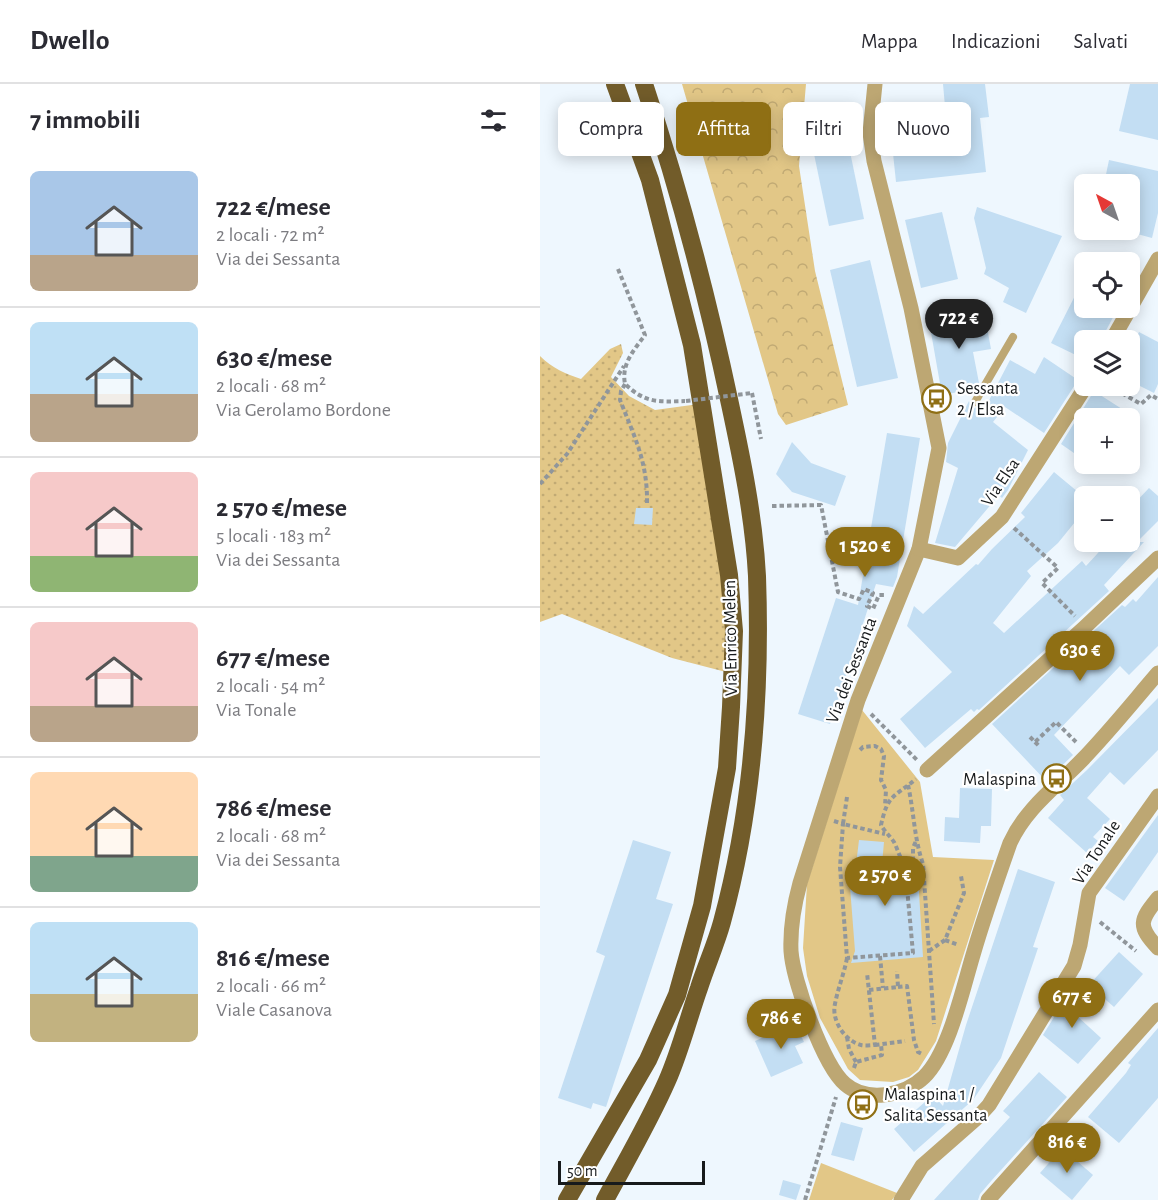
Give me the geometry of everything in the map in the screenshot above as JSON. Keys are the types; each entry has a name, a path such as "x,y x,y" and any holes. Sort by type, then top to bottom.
{"highway":[{"name":"Via Enrico Melen","path":"567,1200 648,1060 677,996 702,906 728,768 734,631 729,576 692,345 650,180 615,84"},
{"name":"Via Enrico Melen","path":"644,84 671,167 715,334 745,479 757,575 756,705 747,799 731,886 721,925 706,965"},
{"path":"572,1200 644,1079 706,965"},
{"path":"605,1200 649,1119 668,1078 706,965"}],"street":[{"name":"Via dei Sessanta","path":"840,1090 819,1045 795,978 791,950 793,910 858,700 919,549 939,448 911,308 874,161 870,133 874,84"},
{"path":"1118,330 1158,259"},
{"name":"Via Elsa","path":"919,549 958,558 1002,517 1080,396"},
{"path":"927,770 1158,558"},
{"path":"840,1090 875,1096 890,1094 912,1086 925,1076 937,1060 948,1032 967,980 1010,843 1018,826 1031,808 1082,760 1158,673"},
{"name":"Via Tonale","path":"901,1200 922,1166 980,1116 988,1105 1074,966 1089,893 1158,796"},
{"path":"1158,898 1145,914 1143,924 1147,937 1158,948"},
{"path":"988,1200 1158,1010"}],"lane":[{"path":"975,402 1013,337"}],"path":[{"path":"540,484 567,454 645,335 618,269"},
{"path":"628,361 624,370 625,384 621,391 621,400 644,461 648,482 647,505"},
{"path":"625,384 647,400 661,402 752,393 761,439"},
{"path":"1127,396 1141,404 1151,395 1158,399"},
{"path":"772,506 821,505 838,592 859,599 864,589 870,591 873,593 867,606 873,609 881,594 900,599"},
{"path":"1002,517 1058,568 1042,584 1085,627"},
{"path":"858,700 927,770 894,795 885,806"},
{"path":"1035,742 1056,722 1084,750 1078,756 1082,760"},
{"path":"1030,737 1040,747"},
{"path":"847,958 913,953 905,866 893,840 881,825 886,790 881,780 884,756 881,749 875,746 863,747"},
{"path":"908,785 913,806 916,840 924,864 934,1029"},
{"path":"843,824 886,834"},
{"path":"913,861 913,848 916,840"},
{"path":"841,841 840,867 847,958 834,1007 837,1024 846,1036 859,1045 904,1041"},
{"path":"928,951 945,940 964,892 961,876"},
{"path":"1085,910 1140,954"},
{"path":"880,956 884,988"},
{"path":"897,971 898,987"},
{"path":"867,973 875,1045"},
{"path":"869,990 907,986 914,1040 918,1052 926,1055 929,1050"},
{"path":"805,1200 840,1090 853,1072 856,1062 849,1049 846,1036"},
{"path":"856,1062 882,1055 881,1044"}],"green space":[{"path":"682,84 806,84 804,102 783,102 783,156 800,156 799,166 815,271 848,405 786,425 778,414 703,156 771,156 771,102 687,102"},
{"path":"621,344 623,353 611,377 629,396 655,410 699,404 728,603 726,672 672,658 562,614 540,622 540,356 559,370 581,379 610,349"},
{"path":"862,710 920,782 933,857 994,860 936,1041 918,1070 909,1077 893,1082 860,1080 848,1069 820,1018 807,976 803,948 807,884"},
{"path":"821,1163 897,1193 892,1200 809,1200"}],"building":[{"path":"943,84 985,84 989,117 980,118 986,172 896,182 893,156 971,156 971,102 945,102"},
{"path":"1130,84 1158,84 1158,140 1119,131"},
{"path":"814,156 851,156 864,219 829,226"},
{"path":"1109,160 1158,171 1158,213 1152,238 1140,235 1140,174 1106,174"},
{"path":"977,207 1062,236 1026,313 1003,302 1009,288 984,274 986,268 974,218"},
{"path":"942,212 958,279 921,288 905,220"},
{"path":"870,260 898,378 857,387 830,270"},
{"path":"1074,298 1074,318 1113,318 1106,330 1074,330 1074,354 1051,343"},
{"path":"984,311 991,349 973,352 979,383 972,396 975,389 942,395 929,321"},
{"path":"1140,333 1158,342 1158,384 1154,393 1140,386"},
{"path":"1044,357 1074,377 1074,386 1044,433 1005,407 993,422 1028,450 1008,490 1002,498 999,495 955,547 935,543 958,468 946,462 948,443 969,401 974,408 982,402 984,410 1010,360 1035,374"},
{"path":"1091,396 1102,396 1120,408 1083,408"},
{"path":"1074,423 1074,453 1061,444"},
{"path":"887,433 920,438 897,577 893,587 876,584 830,724 798,714 836,598 858,605"},
{"path":"792,442 811,463 846,476 835,506 792,492 776,474"},
{"path":"1054,472 1074,489 1074,523 1058,543 1027,571 1031,576 993,623 1004,633 1082,561 1086,566 1099,552 1135,552 1104,585 1109,591 979,710 974,712 971,709 925,748 900,719 952,672 907,626 914,606 923,614 976,564 978,565 1025,517 1021,513"},
{"path":"1149,488 1158,496 1158,521 1140,539 1140,497"},
{"path":"636,508 653,508 652,525 634,524"},
{"path":"1158,577 1158,646 1129,675 1120,666 1054,735 1073,755 1046,781 992,724 1122,605 1125,607 1133,599 1136,602"},
{"path":"1158,698 1158,750 1124,785 1110,772 1087,798 1110,819 1093,837 1098,841 1087,853 1048,818 1064,800 1060,795"},
{"path":"960,788 992,789 991,826 981,826 980,843 944,841 945,817 959,818"},
{"path":"1158,815 1158,852 1124,901 1105,888"},
{"path":"633,840 671,852 656,899 673,904 606,1107 593,1103 591,1109 558,1098 605,956 596,952"},
{"path":"859,840 884,842 882,864 917,860 923,957 851,963 855,951 849,874 855,873"},
{"path":"1018,869 1055,882 1033,947 1038,948 1001,1058 973,1100 914,1152 894,1129 933,1095 943,1106 966,1025"},
{"path":"1119,952 1143,974 1114,1007 1089,985"},
{"path":"1072,988 1087,1003 1077,1016 1101,1038 1078,1064 1043,1035"},
{"path":"795,1023 804,1042 795,1046 803,1063 771,1077 755,1041"},
{"path":"1158,1028 1158,1098 1119,1143 1088,1117 1126,1073 1131,1065 1128,1063"},
{"path":"1039,1072 1067,1097 992,1180 980,1194 978,1200 934,1200 1010,1117 1003,1111"},
{"path":"841,1122 863,1128 854,1161 831,1155"},
{"path":"1062,1148 1093,1175 1072,1200 1040,1173"},
{"path":"783,1180 801,1185 796,1200 779,1195"}],"place":[{"name":"Sessanta 2 / Elsa","path":"936,398"},
{"name":"Malaspina","path":"1057,779"},
{"name":"Malaspina 1 / Salita Sessanta","path":"863,1104"}]}
